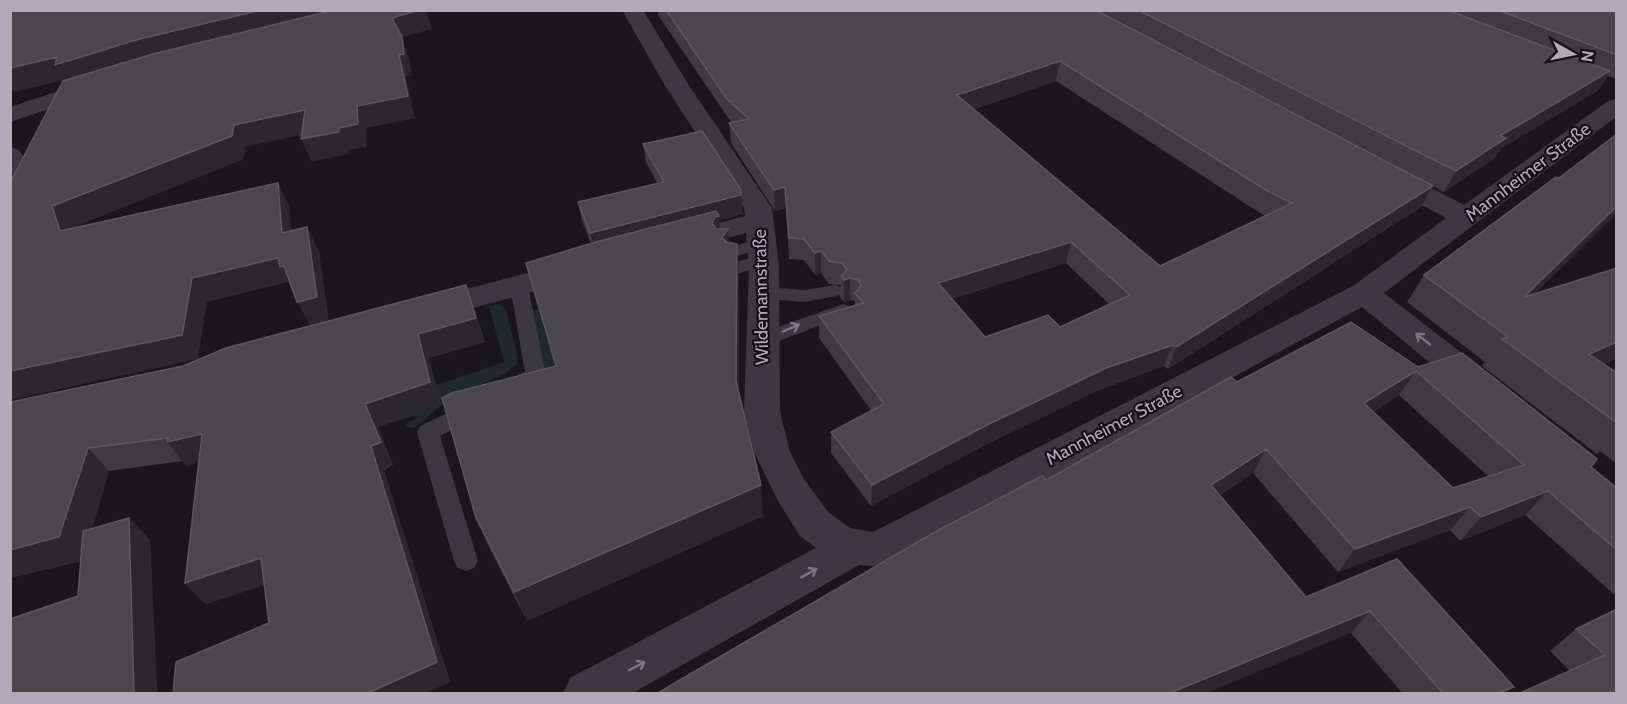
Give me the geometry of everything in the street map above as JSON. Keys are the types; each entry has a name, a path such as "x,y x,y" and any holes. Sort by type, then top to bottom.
{"street":[{"name":"Wildemannstraße","path":"632,10 676,84 758,208 750,249 764,293 762,411 772,452 791,490 814,524 836,540 855,547"},
{"path":"10,115 111,81"},
{"name":"Mannheimer Straße","path":"586,693 855,547 873,549 892,543 1364,293 1467,218 1615,94"},
{"path":"10,155 16,164 15,175 10,183"},
{"path":"1362,163 1467,218"},
{"path":"662,247 750,249"},
{"path":"404,315 607,262"},
{"path":"1364,293 1502,402"}],"lane":[{"path":"466,561 428,432 536,375 519,286"},
{"path":"764,293 805,296 835,291"},
{"path":"763,340 849,308"}],"shaded area":[{"path":"499,304 506,310 518,358 517,364 506,373 445,402 414,428 404,426 415,419 410,394 504,362 489,306"},
{"path":"538,309 565,398 549,402 532,311"}],"building":[{"path":"15,10 261,10 136,40 55,65 57,57 10,68 10,14"},
{"path":"334,10 419,10 392,18 402,37 404,54 399,55 408,96 357,106 358,124 339,128 339,132 301,139 305,110 234,125 232,136 52,206 60,231 278,183 282,233 307,227 317,297 297,302 284,266 280,267 278,258 192,278 182,335 10,371 10,183 63,81 153,54"},
{"path":"666,10 1096,10 1433,186 1176,347 1173,345 1106,368 989,424 872,485 831,432 884,404 819,316 863,303 855,293 861,285 858,280 850,278 844,280 841,276 847,270 842,263 830,262 821,251 815,253 804,239 789,238 785,187 774,190 729,123 749,119 727,99","holes":["1060,61 1269,192 1292,203 1160,266 957,95","1071,242 1130,295 1060,327 1048,315 985,337 938,283"]},
{"path":"1138,10 1447,10 1610,71 1500,136 1506,138 1456,171"},
{"path":"1498,10 1617,10 1617,55"},
{"path":"702,131 741,190 741,195 590,233 578,202 664,182 643,144"},
{"path":"1617,134 1617,206 1524,297 1617,268 1617,342 1589,354 1617,373 1617,423 1502,339 1508,337 1424,275"},
{"path":"716,211 719,216 715,217 712,224 717,229 728,229 722,238 727,242 737,244 736,381 761,485 514,592 476,518 442,398 452,393 556,366 526,263"},
{"path":"466,285 476,318 418,334 430,382 365,404 381,442 371,446 437,662 368,693 173,693 176,662 269,623 261,558 185,583 202,434 167,442 168,438 88,448 59,537 10,550 10,402 183,366 226,348"},
{"path":"1351,322 1418,367 1462,353 1597,459 1591,467 1617,488 1617,550 1548,491 1481,517 1470,507 1355,549 1266,449 1211,485 1306,597 1397,559 1514,687 1499,693 1443,693 1370,611 1170,693 658,693 935,532 1042,476 1046,480 1231,377 1237,382","holes":["1416,371 1524,465 1453,488 1364,403"]},
{"path":"129,518 134,693 10,693 10,619 78,596 83,531"},
{"path":"1617,609 1617,689 1608,693 1520,693 1605,655 1576,629"}]}
